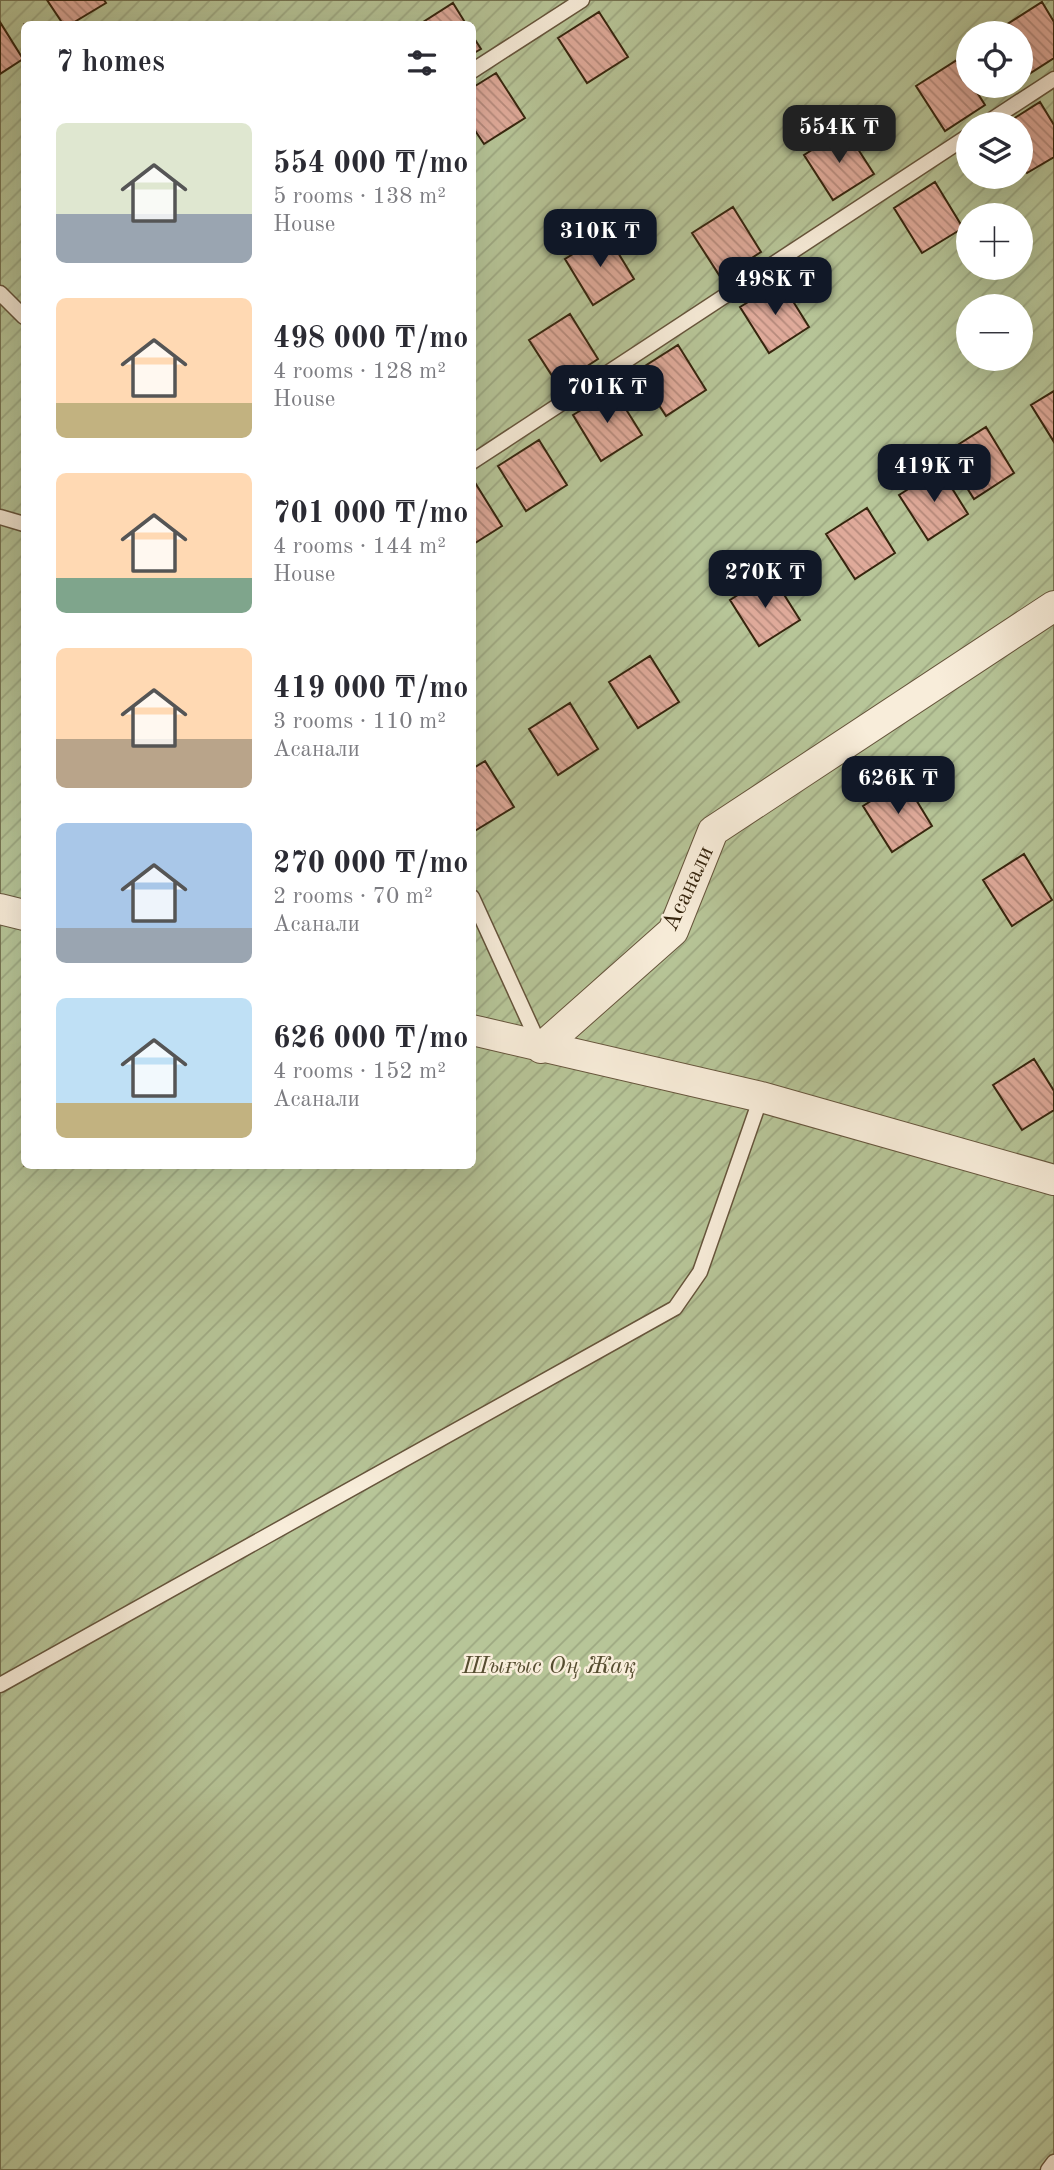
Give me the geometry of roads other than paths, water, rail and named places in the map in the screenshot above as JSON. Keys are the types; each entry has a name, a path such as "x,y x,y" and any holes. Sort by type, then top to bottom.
{"street":[{"name":"Асанали","path":"541,1048 673,931 713,831 1054,606"},
{"path":"0,909 21,914"},
{"path":"476,1031 761,1097 1049,1173"}],"lane":[{"path":"476,68 582,0"},
{"path":"1003,112 1054,79"},
{"path":"476,459 956,144"},
{"path":"0,293 21,314"},
{"path":"0,517 21,523"},
{"path":"476,906 541,1048"},
{"path":"0,1685 675,1308 700,1272 761,1097"},
{"path":"1048,2170 1054,2162"}],"park label":[{"name":"Шығыс Оң Жақ","path":"549,1665"}]}
